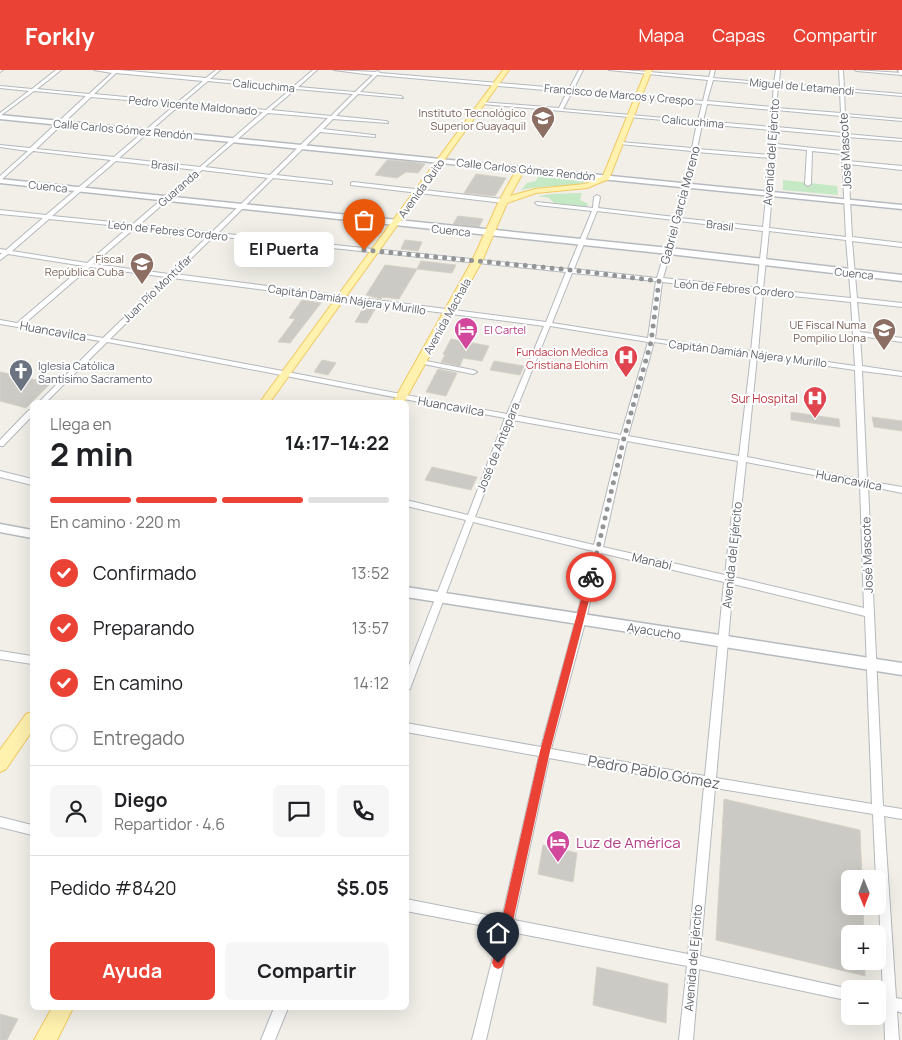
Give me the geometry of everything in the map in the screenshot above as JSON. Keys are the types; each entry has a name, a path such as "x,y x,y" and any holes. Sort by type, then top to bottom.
{"main road":[{"name":"Avenida Quito","path":"266,400 506,70"},
{"path":"503,201 535,192 587,186 606,177 649,72"},
{"name":"Calle Carlos Gómez Rendón","path":"0,116 902,207"},
{"name":"Avenida Machala","path":"400,400 477,261 503,201 521,169"},
{"name":"Cuenca","path":"0,180 488,234 670,251 902,278"},
{"path":"0,528 30,534"},
{"name":"Ayacucho","path":"409,592 902,668"},
{"path":"0,764 30,722"},
{"path":"45,1040 62,1010"}],"street":[{"path":"0,116 59,70"},
{"name":"Calicuchima","path":"96,70 401,97"},
{"path":"161,76 168,70"},
{"path":"0,258 218,70"},
{"name":"Guaranda","path":"18,325 315,70"},
{"name":"Francisco de Marcos y Crespo","path":"336,70 379,72 902,120"},
{"path":"560,110 581,70"},
{"name":"Miguel de Letamendi","path":"611,70 712,74 777,84 902,94"},
{"name":"Avenida del Ejército","path":"686,1040 729,579 770,193 774,145 774,108 778,70"},
{"name":"José Mascote","path":"841,70 849,240 857,334 878,810 892,1040"},
{"path":"856,70 902,72"},
{"path":"0,180 117,71"},
{"name":"Juan Pío Montúfar","path":"44,400 379,72"},
{"name":"Gabriel García Moreno","path":"479,1040 545,751 581,619 624,438 651,340 659,281 670,251 676,219 688,184 712,74"},
{"name":"Pedro Vicente Maldonado","path":"0,87 386,122"},
{"name":"Calicuchima","path":"483,103 902,140"},
{"path":"318,130 373,136"},
{"path":"620,143 772,157"},
{"path":"774,145 810,149 845,158 902,168"},
{"name":"Brasil","path":"0,146 330,183"},
{"path":"808,184 810,149"},
{"path":"353,184 503,201"},
{"name":"José de Antepara","path":"409,678 510,416 595,210 597,197"},
{"name":"Brasil","path":"538,203 902,245"},
{"name":"León de Febres Cordero","path":"0,212 902,305"},
{"name":"Capitán Damián Nájera y Murillo","path":"0,251 87,265 547,324 902,374"},
{"name":"Huancavilca","path":"0,322 191,355 400,400"},
{"path":"857,334 902,340"},
{"path":"421,362 472,372"},
{"name":"Huancavilca","path":"409,401 510,416 902,490"},
{"path":"0,444 30,416"},
{"path":"0,474 30,482"},
{"name":"Manabí","path":"409,504 869,613"},
{"path":"0,655 30,660"},
{"name":"Pedro Pablo Gómez","path":"409,728 709,782 902,814"},
{"path":"0,822 30,830"},
{"path":"409,906 693,961 841,993"},
{"path":"268,1040 280,1010"}],"green space":[{"path":"530,173 593,179 578,184 521,190 527,183 536,181 538,177"},
{"path":"783,180 837,186 838,195 783,190"},
{"path":"582,193 580,200 588,204 587,207 554,203 549,198 538,196 551,194"}],"building":[{"path":"387,160 425,164 418,173 406,172 397,178 375,175"},
{"path":"476,174 506,178 495,196 464,193"},
{"path":"458,216 483,219 479,227 453,224"},
{"path":"405,240 422,242 418,251 401,249"},
{"path":"421,261 456,265 452,273 417,269"},
{"path":"385,265 417,269 399,299 382,297 381,299 366,295"},
{"path":"302,300 321,303 290,343 278,342 295,319 289,318"},
{"path":"365,305 377,306 367,323 355,322"},
{"name":"El Cartel","path":"451,339 489,346 482,361 463,358 460,366 441,362"},
{"path":"322,360 336,363 328,375 314,372"},
{"path":"494,361 524,366 520,375 490,370"},
{"path":"438,369 457,373 446,396 426,392"},
{"name":"Iglesia Católica Santísimo Sacramento","path":"0,372 51,383 34,400 30,400 30,404 26,408 0,401"},
{"name":"Sur Hospital","path":"791,412 839,419 840,427 791,420"},
{"path":"872,417 902,421 902,431 874,427"},
{"path":"432,467 477,477 471,490 425,480"},
{"path":"724,799 860,830 862,870 841,870 841,915 863,915 864,925 841,925 841,970 865,970 865,976 716,940"},
{"name":"Luz de América","path":"543,845 577,853 573,882 538,874"},
{"path":"597,967 668,984 666,1023 593,1005"},
{"path":"0,1014 18,1019 7,1040 0,1040"}],"way so far":[{"path":"364,250 571,270 659,281 651,342 624,438 591,577"}],"place":[{"name":"Instituto Tecnológico Superior Guayaquil","path":"543,139"},
{"name":"El Puerta","path":"364,250"},
{"name":"Fiscal República Cuba","path":"142,285"},
{"name":"El Cartel","path":"466,350"},
{"name":"UE Fiscal Numa Pompilio Llona","path":"884,351"},
{"name":"Fundacion Medica Cristiana Elohim","path":"626,378"},
{"name":"Iglesia Católica Santísimo Sacramento","path":"21,392"},
{"name":"Sur Hospital","path":"815,419"},
{"name":"Luz de América","path":"558,863"}],"route":[{"path":"498,963 545,751 591,577"}]}
